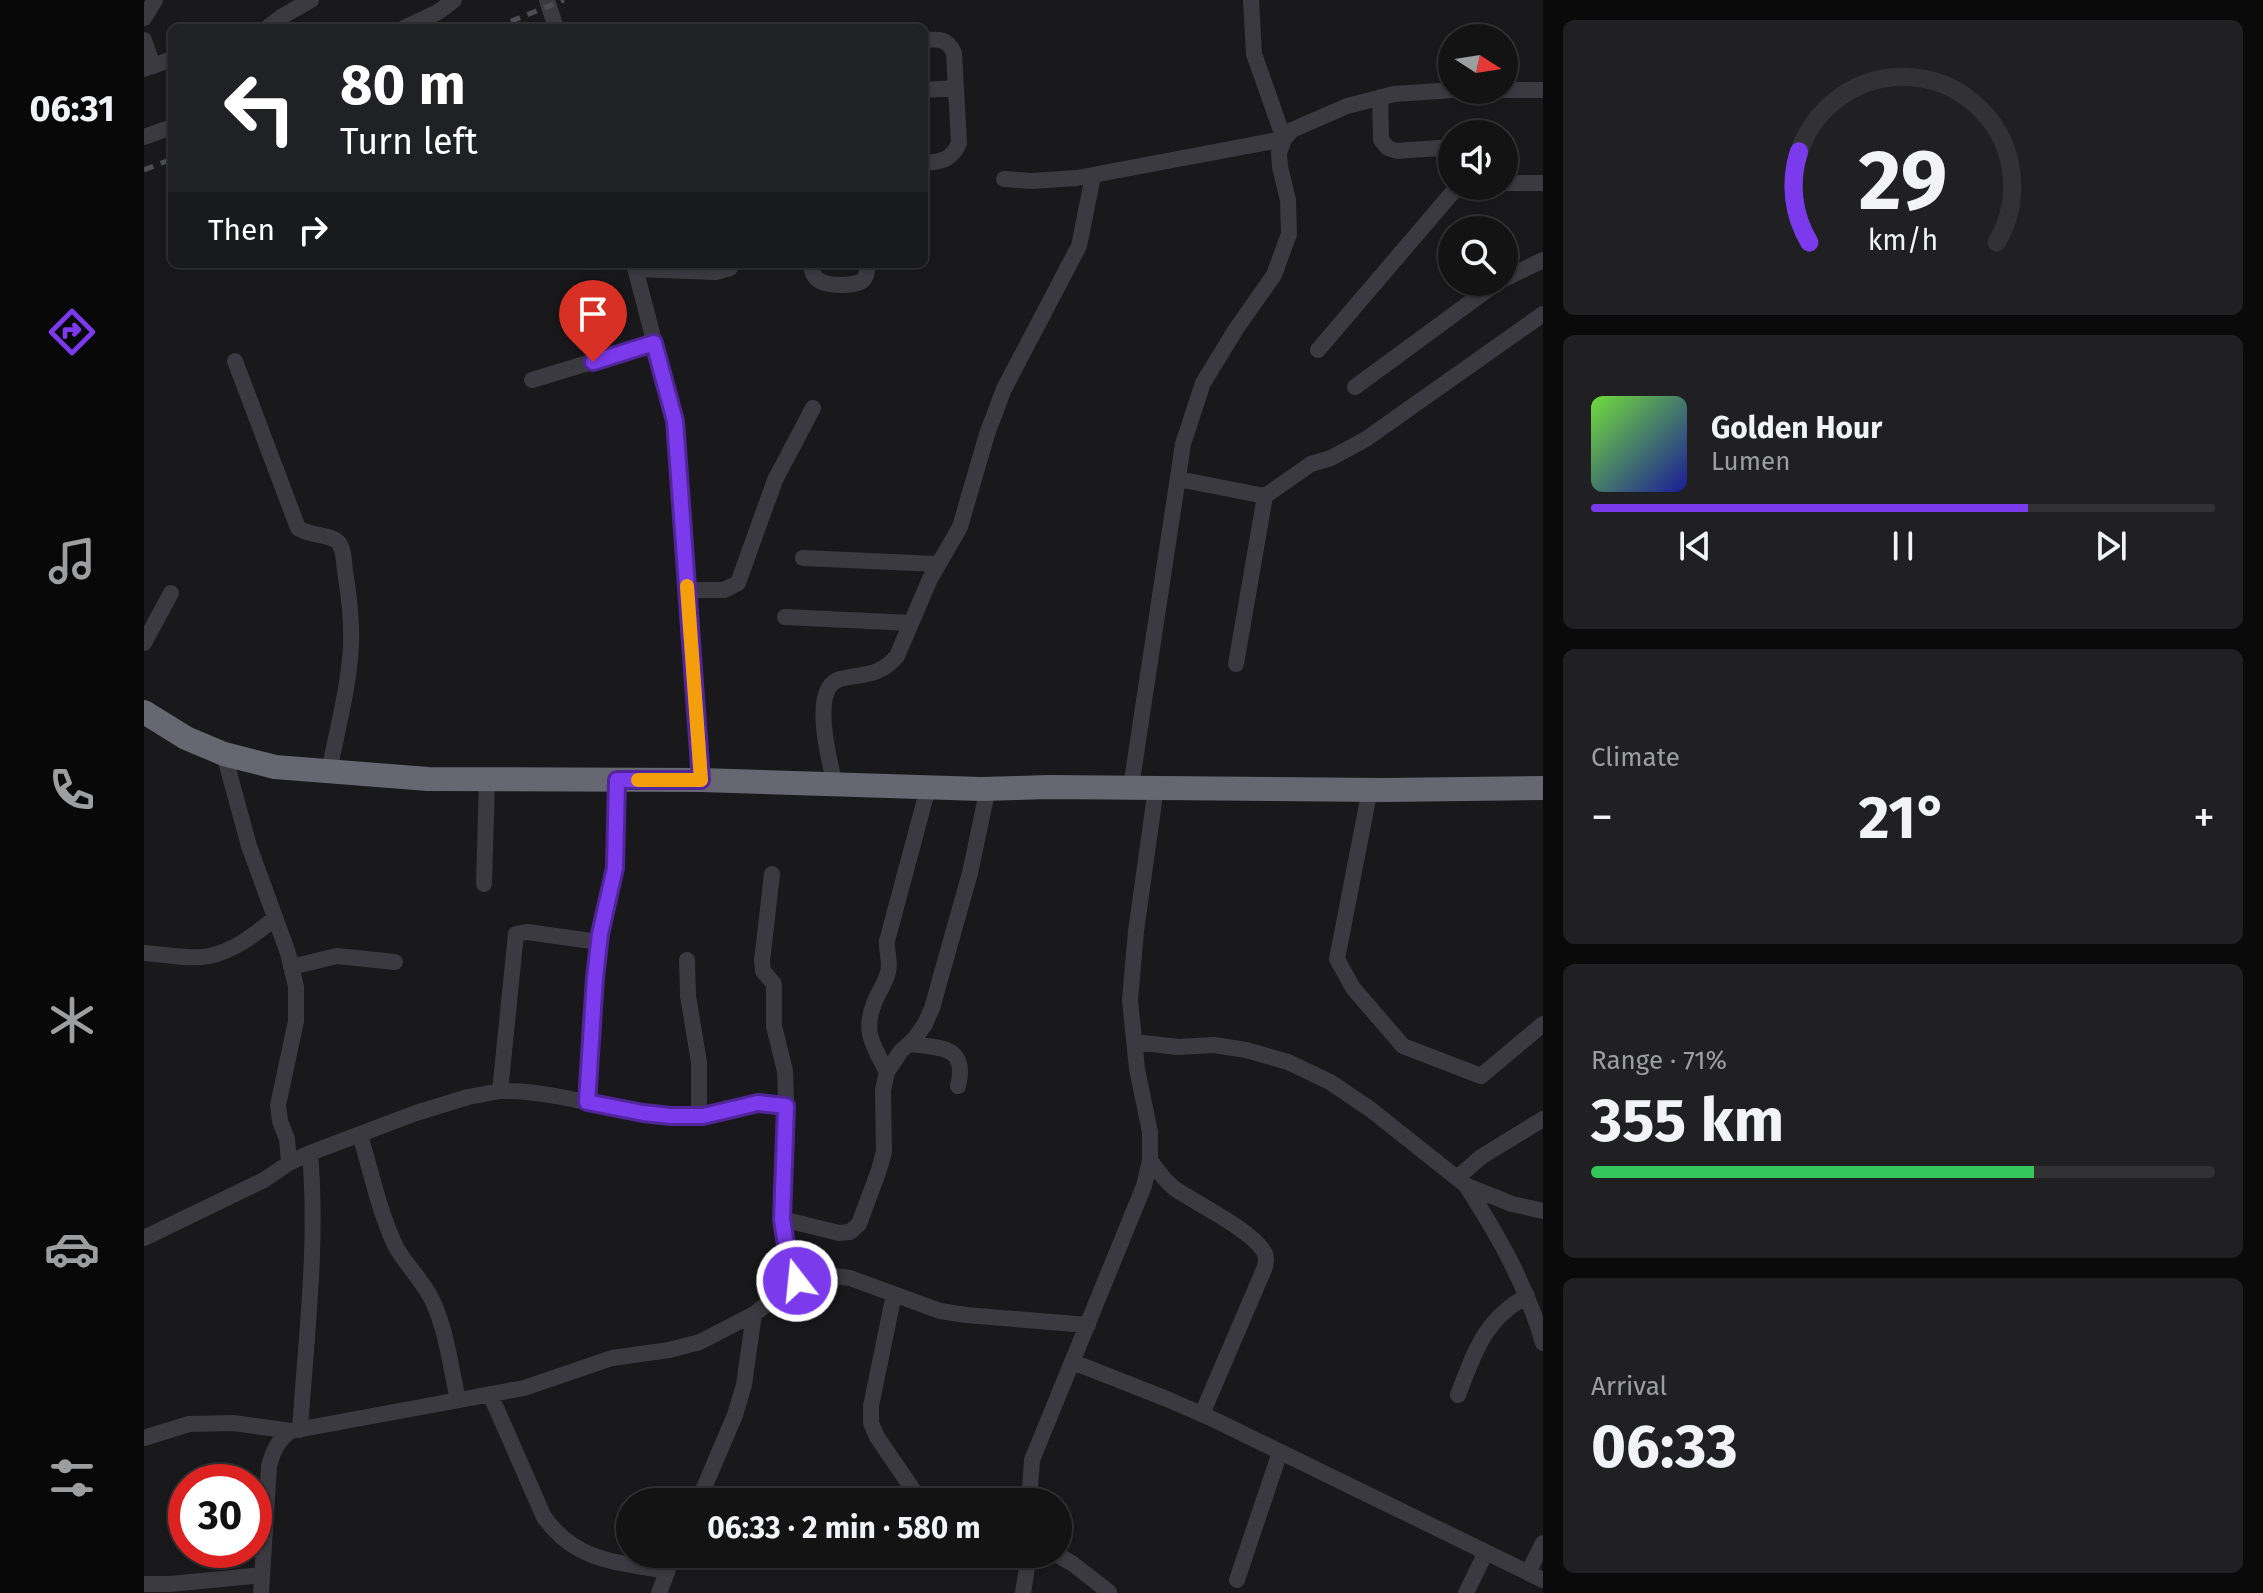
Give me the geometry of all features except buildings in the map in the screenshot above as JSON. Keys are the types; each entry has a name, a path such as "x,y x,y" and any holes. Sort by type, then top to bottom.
{"highway":[{"path":"146,719 224,754 275,767 428,779 701,780 928,788 1543,788"}],"street":[{"path":"144,18 155,0"},
{"path":"272,24 311,0"},
{"path":"412,24 454,0"},
{"path":"547,0 555,24"},
{"path":"1251,0 1254,54 1284,139"},
{"path":"144,40 149,67 168,60"},
{"path":"928,40 945,40 954,53 959,143 950,158 928,163"},
{"path":"928,90 956,88"},
{"path":"1131,787 1183,444 1203,383 1274,275 1289,234 1288,200 1279,153 1284,139 1292,130 1347,106 1394,94 1543,90"},
{"path":"1380,97 1381,140 1388,148 1397,151 1438,148"},
{"path":"144,137 168,128"},
{"path":"1004,179 1032,181 1093,176 1284,139"},
{"path":"835,785 825,738 827,689 837,680 876,673 897,656 937,564 960,527 987,434 1004,389 1079,246 1093,176"},
{"path":"1518,183 1543,183"},
{"path":"1318,350 1446,200"},
{"path":"1518,272 1543,260"},
{"path":"635,268 675,421 701,780"},
{"path":"661,268 716,272 730,268"},
{"path":"811,268 815,279 830,285 856,284 867,275 868,268"},
{"path":"1355,387 1479,296"},
{"path":"1236,664 1265,496 1311,464 1331,458 1366,439 1543,314"},
{"path":"532,380 654,343"},
{"path":"235,361 298,528 304,533 333,539 338,542 342,552 351,644 329,772"},
{"path":"687,590 724,590 738,583 775,480 813,408"},
{"path":"1178,479 1265,496"},
{"path":"803,558 937,564"},
{"path":"144,643 171,593"},
{"path":"785,617 911,623"},
{"path":"224,754 249,846 296,987 296,1021 278,1105 287,1139 289,1163"},
{"path":"484,884 487,779"},
{"path":"587,1102 599,942 615,868 617,780"},
{"path":"887,1072 868,1032 869,1017 887,976 887,941 928,788"},
{"path":"782,1219 839,1233 850,1232 859,1224 884,1152 883,1090 887,1072 925,1024 932,1008 970,873 988,788"},
{"path":"1030,1488 1032,1460 1144,1186 1150,1160 1150,1132 1137,1069 1130,1000 1136,931 1156,788"},
{"path":"1370,789 1337,959 1353,988 1403,1046 1481,1076 1543,1024"},
{"path":"772,874 762,961 763,971 774,984 774,1026 785,1071 782,1219 797,1281"},
{"path":"144,953 206,957 247,940 275,918"},
{"path":"500,1091 516,934 527,932 599,942"},
{"path":"291,967 337,956 395,962"},
{"path":"687,960 688,996 699,1062 699,1116"},
{"path":"1135,1042 1178,1047 1214,1045 1288,1062 1330,1082 1370,1109 1462,1182 1512,1204 1543,1211"},
{"path":"909,1044 942,1049 955,1055 961,1070 958,1086"},
{"path":"144,1238 264,1180 310,1153 468,1097 521,1091 643,1113 699,1116 758,1103 786,1106"},
{"path":"1462,1182 1481,1157 1543,1119"},
{"path":"360,1135 397,1249 424,1285 440,1320 458,1400"},
{"path":"295,1430 311,1264 310,1153"},
{"path":"1150,1160 1176,1189 1236,1226 1261,1247 1266,1260 1202,1414"},
{"path":"1462,1182 1497,1233 1527,1296 1543,1343"},
{"path":"261,1593 269,1466 281,1437 295,1430 524,1388 612,1358 700,1342 754,1314 811,1273 850,1278 940,1311 1088,1325"},
{"path":"894,1294 871,1406 871,1423 912,1488"},
{"path":"1458,1395 1477,1346 1488,1328 1513,1304 1527,1296"},
{"path":"704,1488 735,1415 744,1385 754,1314"},
{"path":"1073,1362 1202,1414 1536,1576 1543,1543"},
{"path":"490,1394 544,1517 556,1533 575,1549 594,1556 667,1571"},
{"path":"144,1438 189,1424 233,1423 295,1430"},
{"path":"1237,1580 1280,1452"},
{"path":"1466,1593 1486,1552"},
{"path":"1072,1563 1109,1592"},
{"path":"659,1593 668,1568"},
{"path":"1023,1593 1027,1568"},
{"path":"144,1584 262,1575"}],"railway":[{"path":"504,24 564,0"},
{"path":"144,170 168,161"}],"slow traffic":[{"path":"638,780 701,780 687,586"}],"route":[{"path":"593,362 654,343 675,421 701,780 617,780 615,868 600,934 587,1102 671,1116 703,1116 758,1103 786,1106 782,1219 797,1281"}]}
